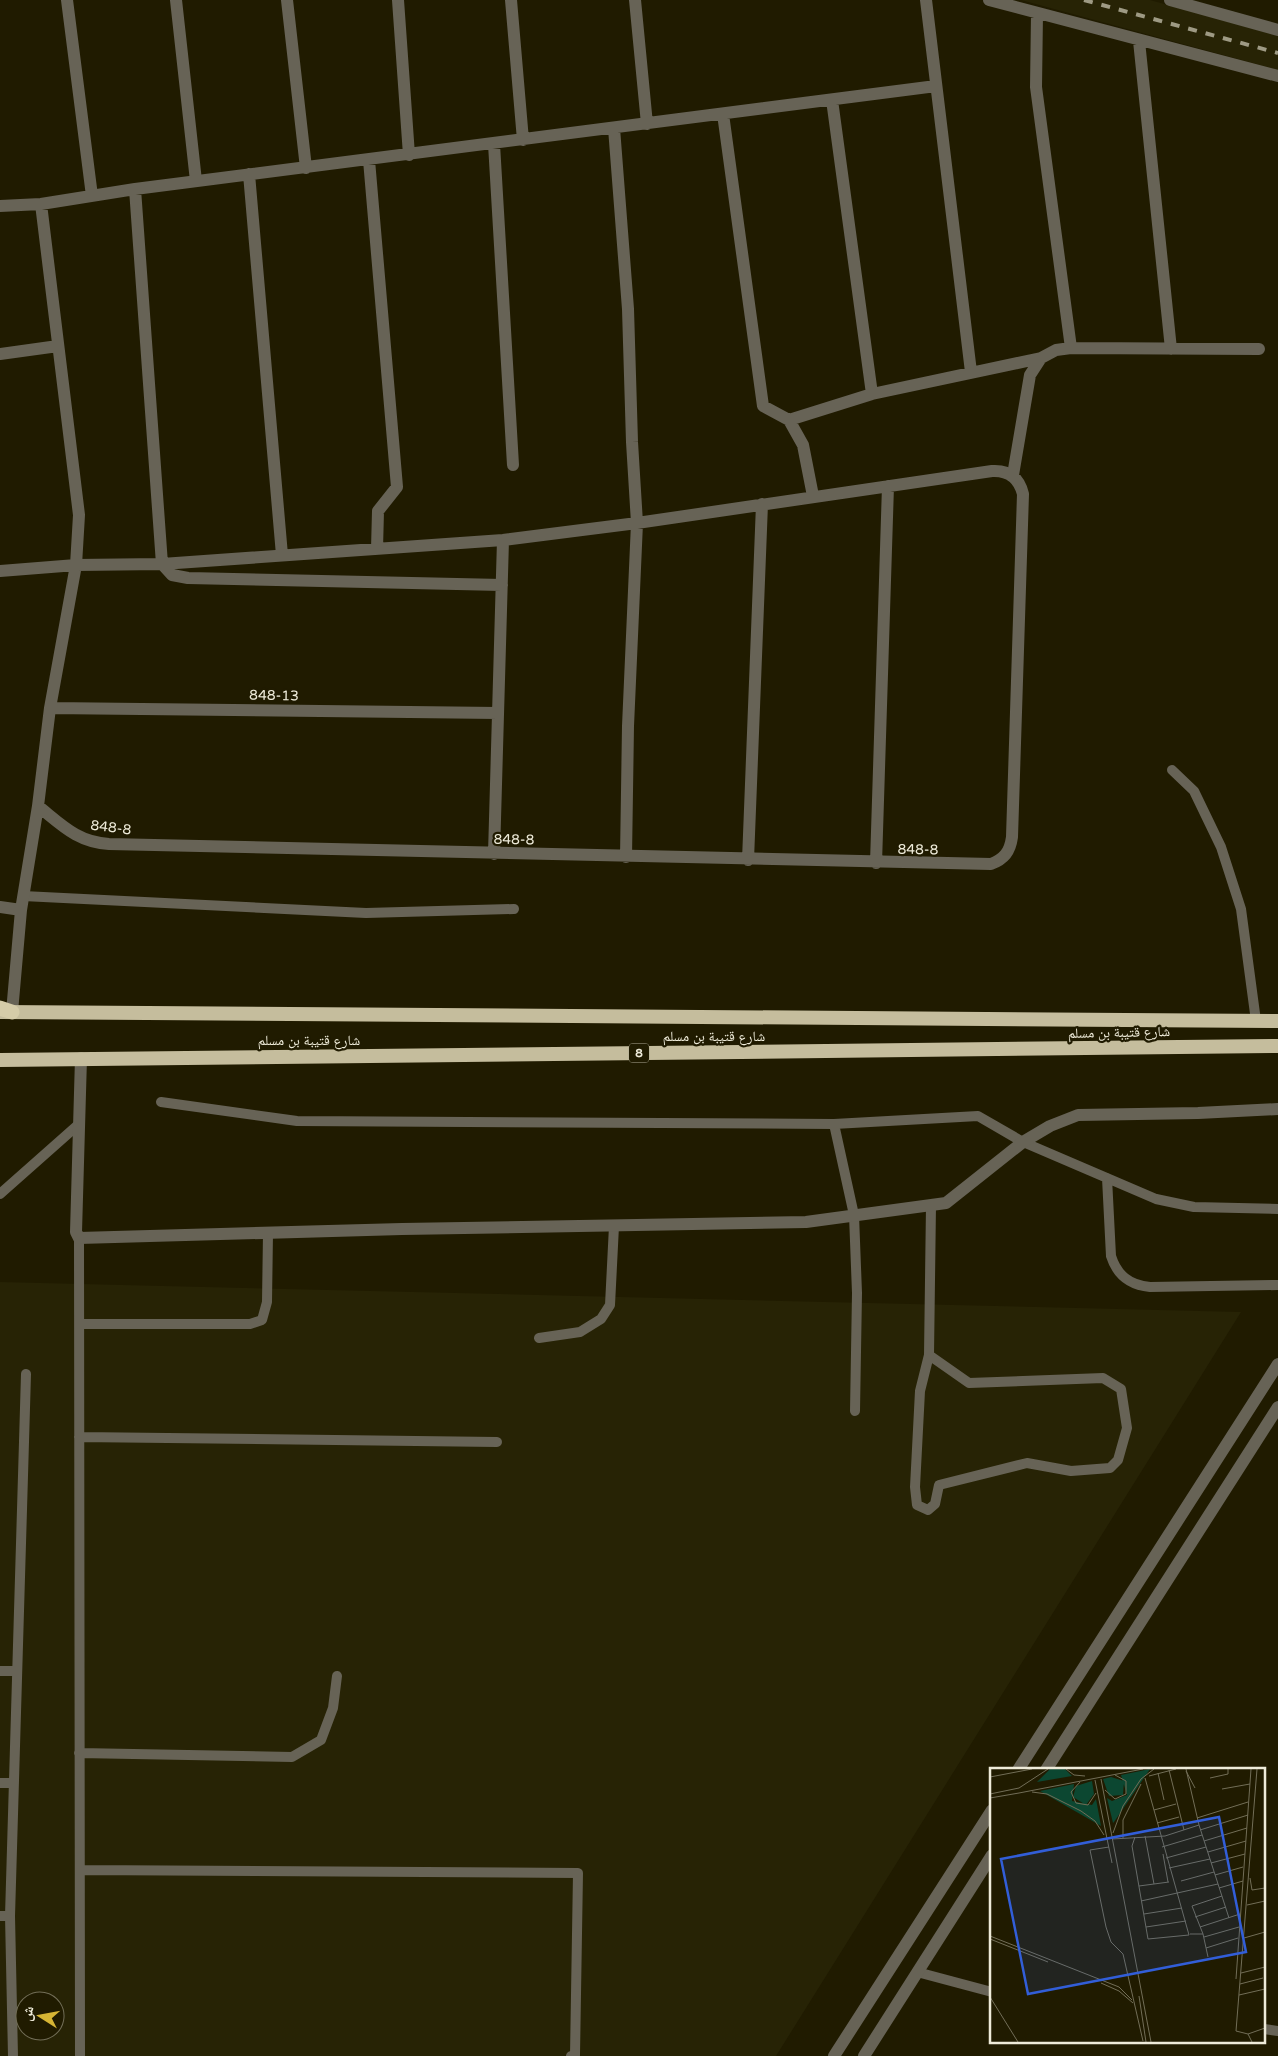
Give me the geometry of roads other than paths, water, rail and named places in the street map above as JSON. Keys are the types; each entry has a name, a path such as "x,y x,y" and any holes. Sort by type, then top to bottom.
{"highway":[{"name":"شارع قتيبة بن مسلم","path":"4,1010 1278,1021"},
{"name":"شارع قتيبة بن مسلم","path":"0,1064 7,1060 82,1058 1278,1046"}],"street":[{"path":"67,0 92,196"},
{"path":"176,0 196,181"},
{"path":"287,0 306,168"},
{"path":"398,0 409,154"},
{"path":"511,0 523,140"},
{"path":"636,0 647,124"},
{"path":"926,0 971,372"},
{"path":"989,0 1139,41 1278,76"},
{"path":"1170,0 1278,30"},
{"path":"1037,14 1036,87 1071,348"},
{"path":"1139,41 1171,349"},
{"path":"0,206 41,204 135,189 936,86"},
{"path":"832,100 872,394"},
{"path":"724,114 763,406 789,420 803,446 814,496"},
{"path":"614,128 628,309 632,442 637,524 628,726 626,857"},
{"path":"494,144 513,465"},
{"path":"370,160 398,487 378,511 377,549"},
{"path":"249,174 282,555"},
{"path":"135,189 162,564 172,575 188,578 502,585"},
{"path":"4,1010 38,806 50,708 76,565 80,515 41,204"},
{"path":"0,354 58,346"},
{"path":"789,420 872,394 1041,358 1056,350 1071,348 1259,349"},
{"path":"0,571 76,565 162,564 503,540 637,524 814,496 999,470 1013,476 1030,375 1041,358"},
{"name":"848-8","path":"38,806 75,836 98,843 876,863 982,865 999,861 1006,855 1010,846 1013,818 1023,494 1018,480 1013,476"},
{"path":"876,863 888,486"},
{"path":"748,860 762,504"},
{"path":"494,854 503,540"},
{"name":"848-13","path":"50,708 498,712"},
{"path":"0,907 21,910"},
{"path":"82,1058 76,1232 79,1238 806,1222 946,1203 1023,1142 1050,1126 1078,1115 1198,1113 1278,1108"},
{"path":"1019,1768 1278,1364"},
{"path":"1047,1768 1278,1407"},
{"path":"834,2056 990,1813"},
{"path":"864,2056 990,1858"}],"lane":[{"path":"1172,770 1194,791 1221,847 1242,909 1256,1021"},
{"path":"23,896 366,913 514,909"},
{"path":"161,1102 297,1121 834,1124 978,1116 1023,1142 1156,1199 1194,1207 1278,1209"},
{"path":"1,1190 79,1124"},
{"path":"834,1124 854,1215 857,1293 855,1411"},
{"path":"1107,1178 1111,1256 1124,1279 1150,1287 1278,1285"},
{"path":"929,1355 969,1383 1102,1378 1121,1389 1127,1428 1118,1460 1110,1468 1071,1471 1028,1463 939,1485 935,1504 928,1510 918,1505 915,1487 920,1391 929,1355 931,1205"},
{"path":"539,1338 580,1332 601,1319 610,1305 614,1226"},
{"path":"80,1324 250,1324 262,1320 267,1302 268,1233"},
{"path":"79,1238 80,2056"},
{"path":"13,2056 5,1916 14,1783 26,1374"},
{"path":"79,1438 497,1442"},
{"path":"0,1671 16,1671"},
{"path":"79,1753 292,1757 320,1740 333,1708 337,1676"},
{"path":"0,1783 14,1783"},
{"path":"80,1870 578,1873 575,2055 571,2056"},
{"path":"917,1972 990,1991"}],"railway":[{"path":"1084,0 1278,53"}]}
